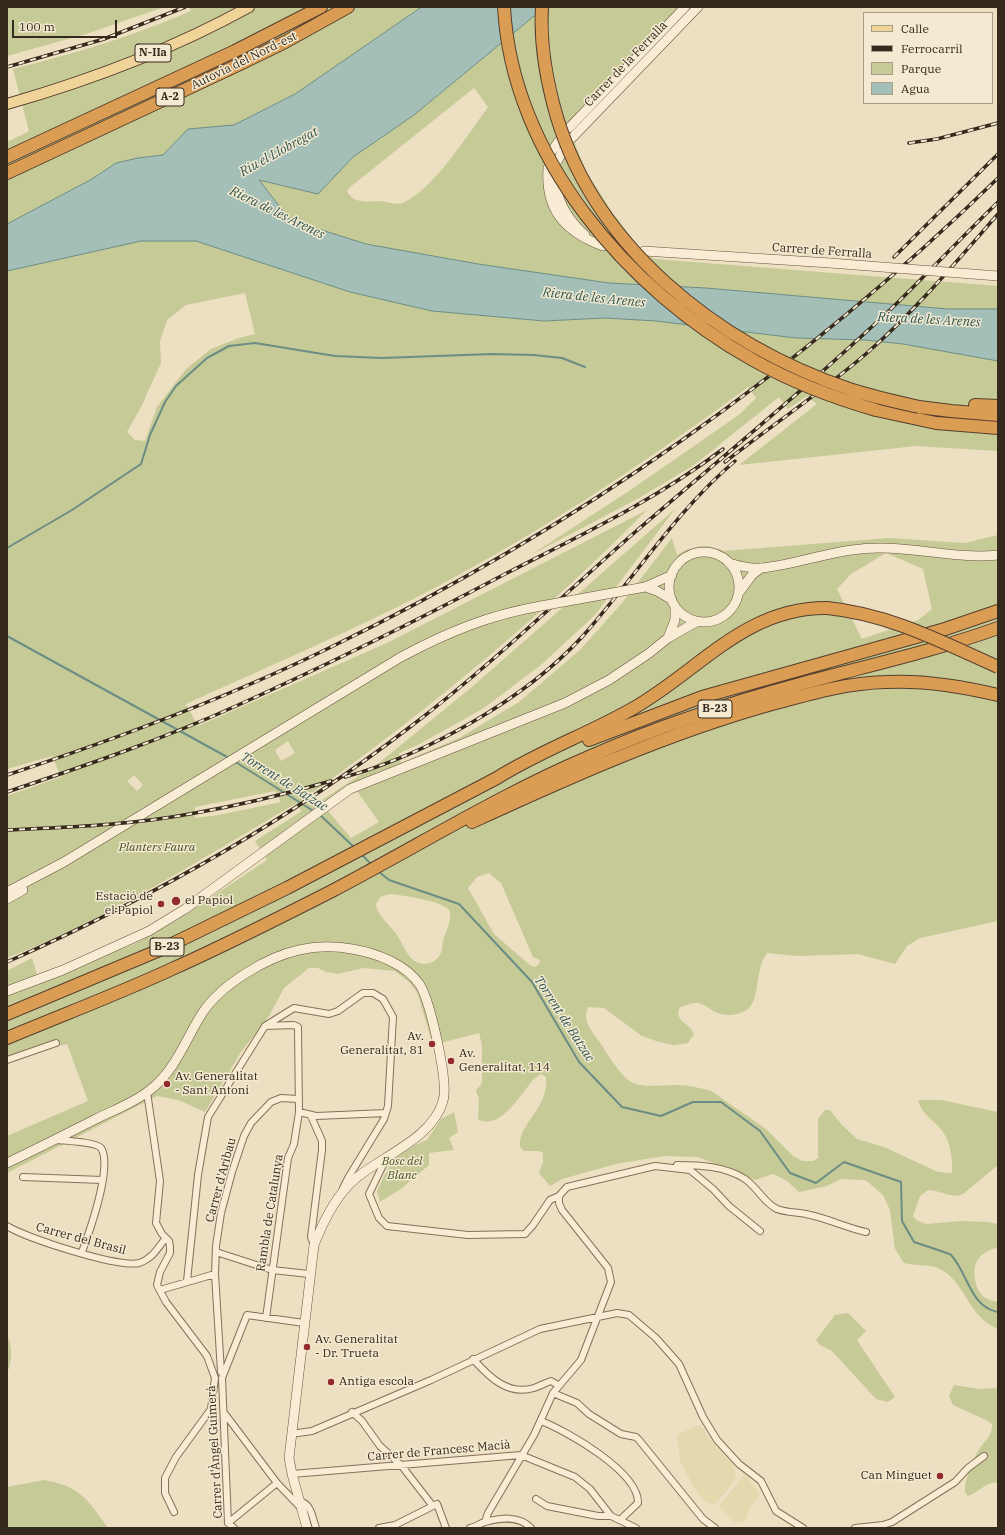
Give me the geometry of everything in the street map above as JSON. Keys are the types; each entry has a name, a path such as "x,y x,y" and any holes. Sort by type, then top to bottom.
{"highway":[{"name":"Autovia del Nord-est","path":"7,157 235,51 321,7"},
{"name":"Autovia del Nord-est","path":"7,173 240,64 292,38 348,7"},
{"path":"504,7 508,40 516,75 529,116 542,145 578,203 604,237 637,272 688,317 733,348 772,370 810,387 860,405 905,417 954,426 998,437"},
{"path":"542,7 542,32 546,70 554,106 565,140 584,182 609,221 636,253 666,282 702,312 725,328 763,350 820,378 853,390 919,407 952,408 998,406"},
{"path":"952,408 998,415"},
{"path":"954,426 998,428"},
{"path":"497,778 523,762 597,727 645,701 672,684 729,639 754,624 790,611 827,608 857,612 898,623 998,667"},
{"name":"B-23","path":"7,1014 162,949 323,869 497,778 523,769 624,725 695,699 945,629 998,611"},
{"name":"B-23","path":"7,1038 171,970 333,890 448,830 485,806 559,770 670,724 766,693 938,647 998,628"},
{"path":"448,830 654,742 730,717 821,691 862,684 906,681 950,685 998,695"}],"main road":[{"name":"N-IIa","path":"7,104 80,81 172,45 250,7"}],"street":[{"name":"Carrer de la Ferralla","path":"569,128 684,7"},
{"name":"Carrer de la Ferralla","path":"572,138 698,7"},
{"path":"557,154 558,142"},
{"path":"548,168 548,190 559,217 572,231 603,246"},
{"path":"555,181 560,203 565,212 580,230 592,241"},
{"name":"Carrer de Ferralla","path":"644,251 998,276"},
{"path":"668,638 675,620 674,603 670,588 672,576 679,563 685,558 700,553 715,554 729,562 761,568 832,553 865,549 916,550 962,556 998,555"},
{"path":"729,562 737,576 738,594"},
{"path":"645,587 657,591 674,603 685,616 698,621 714,620 721,617 733,607 738,594 748,579 761,568"},
{"path":"7,899 64,862 401,657 430,642 478,621 503,613 645,587 672,576"},
{"path":"7,991 63,970 149,931 185,909 319,811 358,786 537,716 585,694 643,658 668,638 698,621"},
{"path":"7,892 64,862"},
{"path":"7,1163 147,1092 169,1071 195,1024 211,1002 239,979 268,962 299,950 330,947 361,950 388,960 413,977 425,995 444,1075 444,1100 436,1118 421,1133 356,1179 342,1194 329,1213 314,1245 309,1274 289,1458 307,1528"},
{"path":"187,1281 197,1183 208,1117 265,1026 294,1008 329,1014 338,1011 363,993 373,993 383,999 392,1017 386,1113 381,1126 345,1182 342,1194"},
{"name":"Rambla de Catalunya","path":"265,1026 294,1025 298,1027 299,1112 294,1144 288,1158 266,1318"},
{"path":"7,1060 56,1043"},
{"path":"147,1092 160,1181 156,1222 165,1239 169,1241 170,1253 158,1278 160,1290 166,1302 207,1356 215,1378 211,1409 176,1457 165,1478 165,1493 174,1512"},
{"name":"Carrer d'Aribau","path":"215,1274 216,1252 224,1202 246,1129 271,1102 281,1098 298,1099"},
{"path":"299,1112 311,1116 386,1113"},
{"path":"311,1116 322,1141 311,1237 314,1245"},
{"path":"55,1139 94,1144 101,1148 103,1156 102,1180 93,1224 82,1252"},
{"path":"388,1156 369,1194 379,1218 387,1226 468,1236 525,1234 550,1200 558,1196 567,1187 655,1166 704,1165 745,1179 775,1208 786,1212 810,1215 850,1229 866,1232"},
{"path":"655,1166 690,1170 743,1218 760,1231"},
{"path":"23,1177 102,1180"},
{"path":"485,1522 488,1513 541,1422 553,1393 558,1385 581,1360 611,1282 608,1268 562,1210 558,1196"},
{"name":"Carrer del Brasil","path":"7,1226 46,1242 131,1264 138,1263 153,1255 165,1239"},
{"path":"216,1252 272,1270 309,1274"},
{"path":"160,1290 215,1274"},
{"name":"Carrer d'Àngel Guimerà","path":"215,1274 225,1414 228,1522 234,1528"},
{"path":"291,1434 312,1431 352,1412 431,1380 473,1359 540,1329 617,1313 629,1315 656,1338 680,1364 703,1417 717,1440 739,1464 761,1481 776,1511 803,1528"},
{"path":"215,1378 223,1376 247,1315 304,1323"},
{"path":"473,1359 494,1381 511,1388 523,1390 534,1388 551,1381 558,1385"},
{"path":"553,1393 577,1403 589,1414 621,1434 636,1437 702,1519 715,1528"},
{"path":"352,1412 362,1421 380,1446 401,1465 432,1505"},
{"path":"225,1414 277,1483 302,1510"},
{"path":"541,1422 560,1428 625,1474 638,1503 620,1520"},
{"name":"Carrer de Francesc Macià","path":"292,1474 521,1456 575,1477 590,1489 610,1516"},
{"path":"855,1528 883,1525 892,1522 955,1482 968,1468 984,1456"},
{"path":"228,1522 277,1483"},
{"path":"536,1499 547,1506 598,1516 610,1516 636,1528"},
{"path":"300,1501 304,1502 310,1508 316,1528"},
{"path":"379,1528 395,1525 432,1505 437,1504 446,1528"},
{"path":"470,1528 485,1522 512,1518 530,1528"}],"shaded area":[{"path":"697,1425 703,1428 709,1439 734,1466 736,1477 729,1488 714,1505 705,1501 697,1492 680,1462 677,1435"},
{"path":"745,1475 760,1494 748,1511 747,1518 742,1522 735,1522 720,1508 720,1504"}],"green space":[{"path":"7,7 164,7 86,34 7,56"},
{"path":"189,7 422,7 295,94 234,125 188,129 163,155 138,158 116,163 92,179 7,224 7,142 29,131 13,69 125,37 191,11"},
{"path":"545,7 703,7 574,141 586,171 612,212 644,254 655,259 998,286 998,309 948,309 706,288 609,283 478,264 366,244 290,220 258,180 318,194 353,157 414,115","holes":["474,88 488,107 450,160 438,174 414,196 403,203 360,201 353,198 347,191"]},
{"name":"Planters Faura","path":"141,241 196,241 350,292 432,311 544,321 605,318 656,321 796,338 865,340 903,344 998,361 998,451 916,446 739,465 817,404 807,396 788,409 779,397 694,465 639,498 531,555 632,489 740,414 756,398 748,387 630,470 509,547 425,593 366,622 186,704 198,726 387,643 647,510 567,587 484,660 354,763 309,795 316,804 380,762 472,687 675,509 595,615 542,664 484,708 418,745 399,753 401,763 459,738 519,702 580,650 622,603 672,538 677,555 688,549 700,546 717,548 723,551 889,538 965,543 998,535 998,921 920,938 907,946 895,964 858,954 798,956 767,953 761,966 755,997 749,1008 745,1011 733,1015 719,1014 705,1005 698,1003 680,1007 678,1012 680,1019 692,1030 694,1034 688,1043 673,1045 642,1036 604,1008 588,1007 586,1016 590,1029 615,1066 627,1079 638,1084 651,1086 686,1086 711,1091 766,1129 793,1156 802,1161 813,1161 818,1158 818,1119 825,1110 830,1110 841,1124 857,1139 884,1147 938,1172 952,1173 952,1161 948,1142 942,1131 919,1104 918,1100 941,1100 998,1112 998,1165 963,1194 950,1195 928,1190 920,1196 913,1216 916,1220 926,1224 961,1221 998,1224 998,1247 986,1252 979,1258 975,1264 974,1273 977,1287 981,1294 989,1300 998,1302 998,1329 987,1323 979,1315 955,1281 947,1273 938,1268 926,1265 904,1263 895,1249 890,1210 883,1195 864,1180 841,1179 827,1186 799,1192 787,1181 773,1174 755,1180 698,1157 664,1156 616,1164 562,1179 550,1186 539,1173 543,1163 543,1153 539,1151 524,1151 520,1147 520,1139 523,1131 539,1107 543,1098 546,1088 546,1077 541,1074 534,1079 502,1116 486,1122 478,1119 479,1099 476,1090 481,1085 482,1081 482,1045 479,1033 433,1045 417,992 409,982 395,971 363,968 338,974 326,972 318,968 309,968 284,988 269,1016 241,1052 205,1112 178,1100 157,1096 7,1173 7,1136 88,1101 67,1044 61,1046 58,1039 7,1057 7,971 32,958 39,982 134,944 174,922 267,860 255,841 302,811 295,804 154,887 82,925 7,958 7,796 61,777 52,756 7,769 7,271","holes":["245,293 255,334 239,338 211,349 186,369 157,407 145,441 135,440 127,432 141,407 161,363 160,341 167,320 186,305","886,553 923,569 932,609 918,620 862,639 837,589 851,574","288,741 295,753 281,761 275,750","134,775 143,785 137,791 127,781","275,791 281,802 219,815 195,818 195,807","357,791 379,822 351,838 328,811 347,794","489,873 501,883 533,957 540,960 539,964 535,967 531,966 494,934 468,888 477,877","390,894 431,901 445,907 450,911 449,923 443,941 442,950 437,959 433,962 425,964 411,958 395,932 380,915 376,904 380,897"]},
{"name":"Bosc del Blanc","path":"454,1112 458,1132 449,1138 454,1150 429,1153 429,1165 402,1188 380,1202 377,1191 392,1160 413,1146 427,1140 441,1119"},
{"path":"848,1313 866,1331 857,1340 895,1397 888,1402 876,1399 832,1351 820,1345 816,1340 835,1315"},
{"path":"7,1335 11,1354 7,1373"},
{"path":"954,1385 980,1389 998,1388 998,1483 990,1483 968,1496 965,1492 965,1488 969,1471 978,1451 991,1432 992,1424 953,1405 949,1396"},
{"path":"44,1480 75,1490 95,1510 108,1528 7,1528 7,1487"}],"water":[{"path":"422,7 545,7 414,115 353,157 318,194 259,180 290,220 366,244 478,264 609,283 706,288 948,309 998,309 998,361 903,344 865,340 796,338 656,321 605,318 544,321 432,311 350,292 196,241 141,241 7,271 7,224 92,179 116,163 138,158 163,155 188,129 234,125 295,94"}],"waterway":[{"path":"7,548 72,510 141,464 150,435 165,402 176,386 207,358 229,346 255,343 335,356 382,358 492,354 534,355 562,358 585,367"},
{"name":"Torrent de Batzac","path":"7,636 229,758"},
{"name":"Torrent de Batzac","path":"234,761 315,812"},
{"name":"Torrent de Batzac","path":"319,814 355,848"},
{"name":"Torrent de Batzac","path":"361,854 372,865"},
{"name":"Torrent de Batzac","path":"378,871 389,880 459,904 532,982 579,1062 622,1107 661,1116 693,1102 721,1102 760,1131 790,1173 816,1183 844,1162 901,1182 902,1221 914,1242 951,1255 957,1262 975,1297 981,1304 998,1312"}],"railway":[{"path":"7,67 104,39 185,7"},
{"path":"909,143 937,139 998,123"},
{"path":"894,257 998,154"},
{"path":"7,775 170,717 290,667 420,601 510,551 597,497 682,440 765,379 845,315 923,248 998,178"},
{"path":"7,962 112,912 215,856 315,795 410,727 496,657 634,533 860,338 998,202"},
{"path":"725,462 832,381 885,337 935,286 998,214"},
{"path":"7,792 94,762 179,730 236,706 338,659 617,516 671,485 723,449"},
{"path":"345,777 376,767 441,739 503,703 532,682 559,660 582,637 693,502 735,461"},
{"path":"7,830 101,825 172,817 246,803 331,781"}],"place":[{"name":"el Papiol","path":"176,901"},
{"name":"Estació de el Papiol","path":"161,904"},
{"name":"Av. Generalitat, 81","path":"432,1044"},
{"name":"Av. Generalitat, 114","path":"451,1061"},
{"name":"Av. Generalitat - Sant Antoni","path":"167,1084"},
{"name":"Av. Generalitat - Dr. Trueta","path":"307,1347"},
{"name":"Antiga escola","path":"331,1382"},
{"name":"Can Minguet","path":"940,1476"}],"water label":[{"name":"Riu el Llobregat","path":"279,152"},
{"name":"Riera de les Arenes","path":"277,213"},
{"name":"Riera de les Arenes","path":"594,298"},
{"name":"Riera de les Arenes","path":"929,320"}]}
